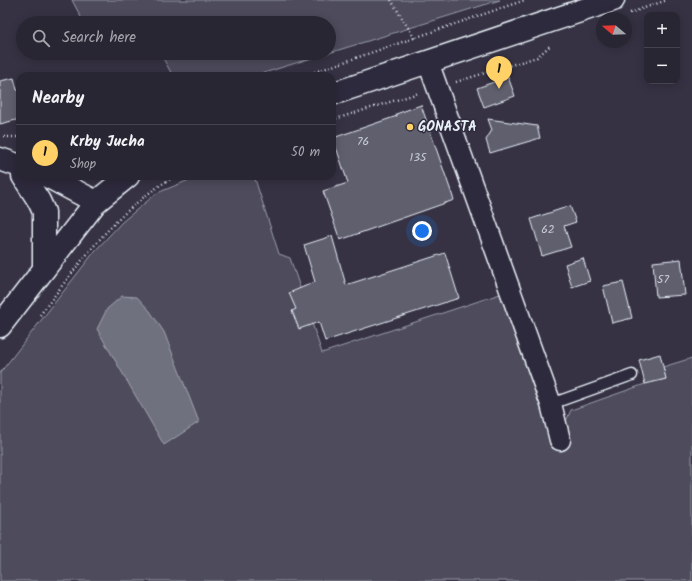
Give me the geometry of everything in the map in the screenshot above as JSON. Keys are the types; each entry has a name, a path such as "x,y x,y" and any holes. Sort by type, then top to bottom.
{"main road":[{"path":"336,93 428,62 621,7"},
{"path":"25,180 39,201 44,212 44,269"},
{"path":"55,180 96,202"},
{"path":"0,326 96,202 123,180"}],"street":[{"path":"428,62 551,404 560,440"}],"lane":[{"path":"551,404 632,375"}],"path":[{"path":"391,0 428,62"},
{"path":"316,72 525,0"},
{"path":"621,7 667,0"},
{"path":"336,119 537,57 553,42"},
{"path":"0,136 16,137"},
{"path":"40,316 100,238 150,193 169,180"}],"shaded area":[{"path":"72,0 500,0 336,51 336,16 80,16"},
{"path":"164,60 305,60 267,72 171,72"},
{"path":"189,180 255,180 279,254 290,258 322,353 500,294 553,443 568,441 566,421 571,410 645,384 666,379 663,367 692,358 692,581 0,581 0,373 95,251 122,222 157,193"}],"water":[{"path":"122,296 137,297 150,311 164,332 199,422 164,445 97,329 107,309"}],"building":[{"path":"508,77 515,96 484,107 477,88"},
{"path":"14,78 16,86 16,120 0,124 0,81"},
{"path":"421,105 454,200 340,240 323,191 348,183 336,147 336,137 397,116 396,114"},
{"path":"488,119 537,126 540,138 490,153 486,140 492,130"},
{"path":"570,206 576,222 564,226 571,247 542,256 531,219"},
{"path":"332,236 346,285 445,253 459,298 325,341 319,322 299,329 292,311 296,309 289,293 315,282 304,245"},
{"path":"583,258 590,281 572,287 565,264"},
{"path":"681,259 685,295 656,297 653,262"},
{"path":"623,282 632,318 612,323 603,286"},
{"path":"660,354 666,379 645,384 639,360"}],"place":[{"name":"Krby Jucha","path":"499,89"},
{"name":"GONASTA","path":"410,127"}]}
